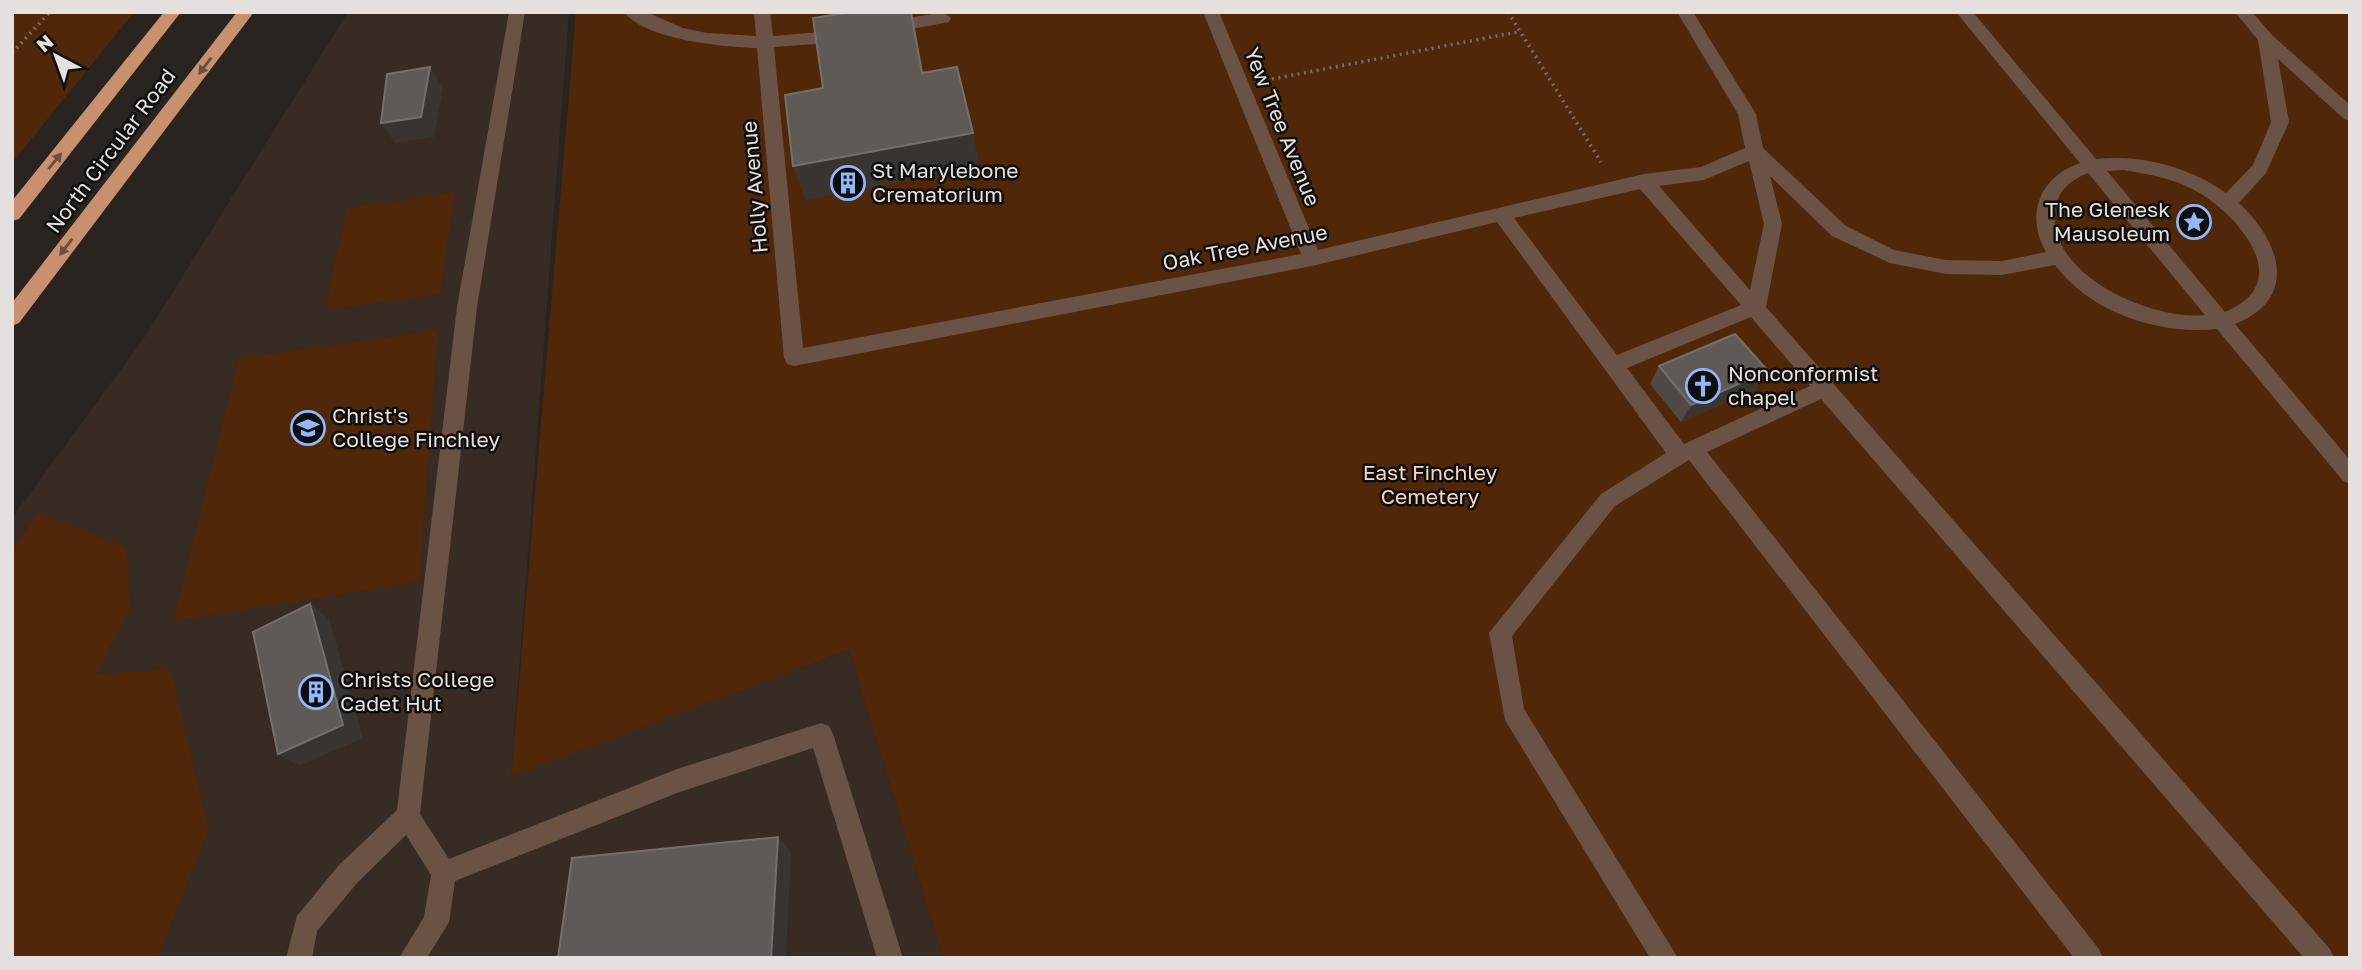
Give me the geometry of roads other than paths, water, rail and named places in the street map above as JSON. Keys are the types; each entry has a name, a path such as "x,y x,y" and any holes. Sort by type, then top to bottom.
{"highway":[{"name":"North Circular Road","path":"12,214 173,12"},
{"name":"North Circular Road","path":"12,318 246,12"}],"lane":[{"path":"412,958 436,922 444,873 408,816 467,307 517,12"},
{"path":"632,12 688,35 754,43 799,42 943,18"},
{"name":"Holly Avenue","path":"762,12 794,358"},
{"name":"Yew Tree Avenue","path":"1211,12 1312,259"},
{"path":"1685,12 1747,114 1773,225 1756,307"},
{"path":"1964,12 2350,475"},
{"path":"2243,12 2266,39 2350,115"},
{"path":"2227,204 2260,168 2280,122 2266,39"},
{"path":"1755,151 1839,231 1890,256 1946,267 2001,268 2059,257"},
{"name":"Oak Tree Avenue","path":"794,358 1312,259 1644,181 1704,173 1755,151"},
{"path":"2123,163 2156,168 2190,180 2227,204 2246,221 2264,246 2270,271 2265,294 2249,312 2222,322 2188,325 2150,318 2113,303 2082,282 2059,257 2046,232 2044,209 2051,190 2067,174 2091,166 2123,163"},
{"path":"1644,181 2321,958"},
{"path":"1501,214 1613,365 1686,452 2090,958"},
{"path":"1613,365 1756,307"},
{"path":"1665,958 1513,712 1500,633 1608,500 1686,452 1825,388"},
{"path":"444,873 677,781 821,734 890,958"},
{"path":"299,958 306,925 348,874 408,816"}],"place":[{"name":"St Marylebone Crematorium","path":"848,183"},
{"name":"The Glenesk Mausoleum","path":"2194,222"},
{"name":"Nonconformist chapel","path":"1703,386"},
{"name":"Christ's College Finchley","path":"308,428"},
{"name":"Christs College Cadet Hut","path":"316,692"}],"park label":[{"name":"East Finchley Cemetery","path":"1430,485"}]}
